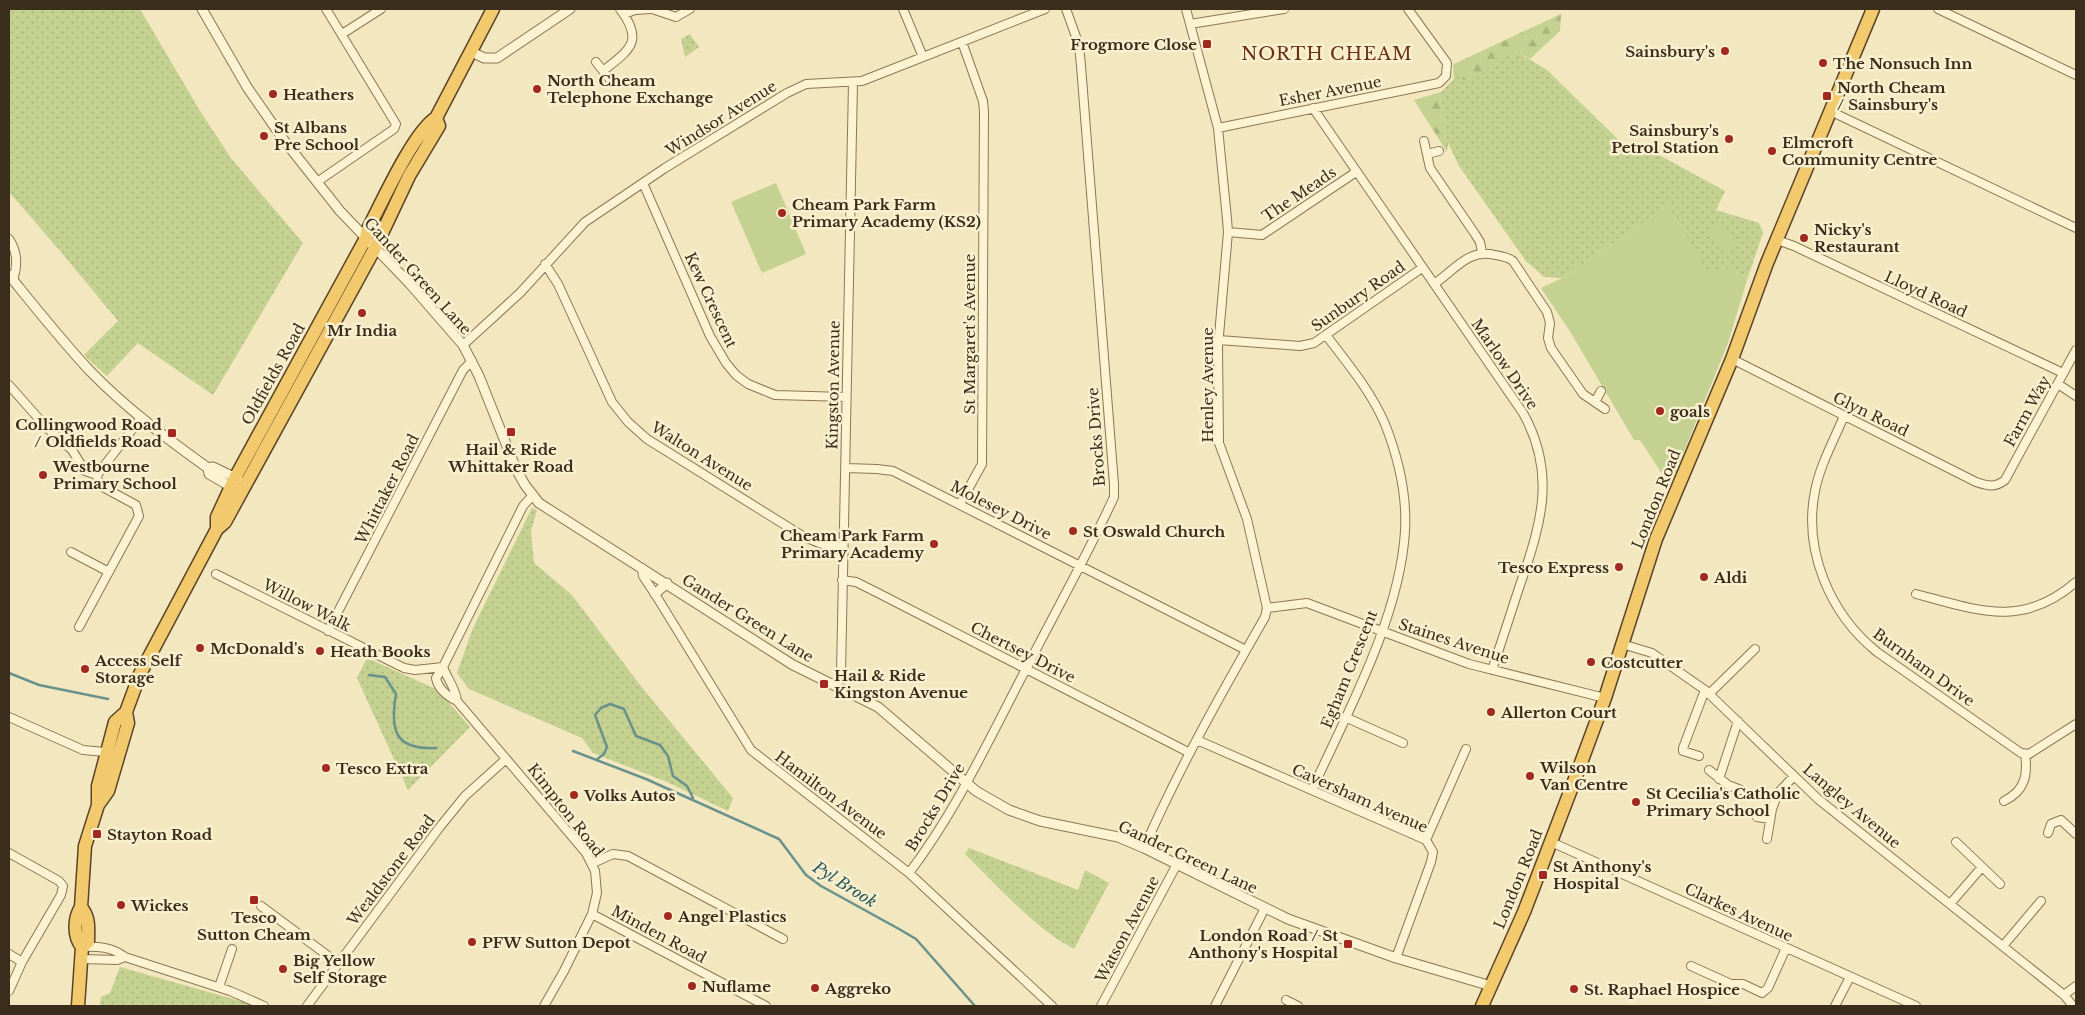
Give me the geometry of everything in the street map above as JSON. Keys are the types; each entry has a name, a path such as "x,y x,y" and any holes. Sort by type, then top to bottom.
{"highway":[{"name":"Oldfields Road","path":"78,1006 82,953 88,942 88,914 81,907 85,846 98,805 98,786 114,722 126,712 140,674 216,529 217,517 238,484 370,243 368,229 412,147 428,122 436,118 493,9"},
{"name":"London Road","path":"1482,1006 1524,912 1605,698 1656,539 1732,359 1763,271 1874,9"},
{"name":"Oldfields Road","path":"98,805 108,791 128,723 126,712"}],"street":[{"name":"Gander Green Lane","path":"202,9 247,87 282,139 370,243 434,310 463,345 472,361 516,469 539,503 793,665 878,707 966,783 992,802 1025,817 1104,833 1144,848 1302,924 1396,958 1491,986"},
{"path":"317,182 394,129 396,124 326,9"},
{"path":"342,34 381,9"},
{"path":"470,51 484,58 494,60 570,9"},
{"path":"603,71 632,47 633,40 629,23 622,11 651,9 676,17 690,9"},
{"path":"903,9 923,57"},
{"name":"Windsor Avenue","path":"463,345 520,292 585,222 642,183 799,86 854,83 1045,9"},
{"name":"Brocks Drive","path":"909,873 930,845 966,783 1080,566 1114,497 1079,45 1066,9"},
{"name":"Henley Avenue","path":"1186,9 1218,128 1228,232 1219,340 1219,443 1247,519 1267,608"},
{"path":"1190,24 1284,9"},
{"name":"Esher Avenue","path":"1218,128 1439,83 1446,76 1447,63 1411,9"},
{"path":"1938,9 2076,75"},
{"name":"St Margaret's Avenue","path":"960,504 982,464 984,112 983,101 962,42"},
{"path":"596,62 611,81"},
{"name":"Kingston Avenue","path":"837,686 841,673 842,547 846,468 854,83"},
{"name":"Marlow Drive","path":"1313,108 1532,430 1541,462 1544,494 1537,535 1492,670"},
{"path":"1830,111 2076,228"},
{"path":"1424,140 1430,168 1476,234 1482,252"},
{"path":"1427,154 1439,151"},
{"name":"The Meads","path":"1228,232 1262,235 1356,172"},
{"name":"Kew Crescent","path":"642,183 710,336 726,364 736,375 748,384 775,395 846,397"},
{"path":"9,239 16,254 17,268 11,277 64,343 142,418 208,468 213,467 238,484"},
{"name":"Lloyd Road","path":"1777,240 1794,246 2063,373"},
{"path":"1434,284 1461,262 1482,252 1509,258 1518,267 1547,312 1550,323 1548,338 1551,348 1583,394 1605,409"},
{"name":"Walton Avenue","path":"545,264 558,284 612,402 636,430 647,439 801,535 820,544 842,547"},
{"name":"Sunbury Road","path":"1219,340 1300,346 1314,343 1422,268"},
{"name":"Egham Crescent","path":"1312,790 1383,632 1400,568 1405,530 1404,507 1398,469 1384,424 1375,404 1326,336"},
{"name":"Farm Way","path":"1999,484 2005,480 2076,350"},
{"name":"Glyn Road","path":"1732,359 1976,482 1991,486 1999,484"},
{"name":"Whittaker Road","path":"328,631 406,484 463,370 472,361"},
{"path":"2058,384 2076,396"},
{"path":"9,385 47,428 72,450 86,471 97,475"},
{"path":"1595,402 1601,390"},
{"name":"Burnham Drive","path":"1844,416 1817,484 1812,514 1815,554 1834,600 1850,625 1866,643 2023,754"},
{"path":"79,627 139,516 136,505 101,486 98,483 97,475 142,418"},
{"name":"Molesey Drive","path":"846,468 877,469 893,472 960,504 1246,650"},
{"name":"Kimpton Road","path":"533,495 523,506 436,678 448,696 457,701 540,796 593,863 597,882 592,914 564,971 544,1006"},
{"path":"71,552 109,572"},
{"name":"Hamilton Avenue","path":"642,568 644,576 654,594 751,750 909,873 1052,1006"},
{"name":"Willow Walk","path":"216,574 404,668 414,670 443,667"},
{"name":"Chertsey Drive","path":"842,580 856,582 1190,753"},
{"path":"1916,594 1978,610 2009,612 2040,605 2055,598 2076,582"},
{"path":"654,594 667,583"},
{"name":"Staines Avenue","path":"1267,608 1307,603 1460,661 1605,698"},
{"path":"1144,848 1160,810 1265,616 1267,608"},
{"name":"Langley Avenue","path":"1622,644 1652,653 1707,692 1794,776 1850,825 2064,995 2072,1006"},
{"path":"1699,756 1683,751 1682,748 1707,692 1755,649"},
{"name":"Kimpton Road","path":"443,667 448,681 457,694 457,701"},
{"path":"9,717 84,750 97,753 105,752"},
{"path":"1345,717 1403,742"},
{"path":"1719,779 1738,721"},
{"path":"2004,801 2015,794 2026,777 2023,754 2029,754 2076,724"},
{"name":"Caversham Avenue","path":"1197,740 1426,840 1432,852 1431,862 1396,958"},
{"path":"1426,840 1466,749"},
{"name":"Wealdstone Road","path":"307,1006 439,828 465,796 506,759"},
{"path":"1709,770 1728,785 1741,790"},
{"path":"1767,839 1770,819 1778,793 1794,776"},
{"path":"1757,817 1770,819"},
{"path":"2048,834 2051,824 2061,820 2076,834"},
{"name":"Clarkes Avenue","path":"1551,842 1916,1006"},
{"path":"1956,842 2000,884"},
{"path":"9,853 62,883 61,894 22,962 9,991"},
{"path":"593,863 613,854 628,856 784,939"},
{"name":"Watson Avenue","path":"1101,1006 1177,864"},
{"path":"1950,904 1982,867"},
{"path":"2003,946 2041,901"},
{"path":"261,906 339,964"},
{"path":"1215,1006 1266,908"},
{"name":"Minden Road","path":"592,914 766,1006"},
{"path":"82,953 99,946 125,957 219,987 264,1006"},
{"path":"1691,966 1731,984 1743,984 1762,993 1768,988 1786,948"},
{"path":"219,987 232,949"},
{"path":"82,953 117,960 125,957"},
{"path":"9,954 22,962"},
{"path":"1835,1006 1850,977"},
{"path":"2064,995 2076,986"},
{"path":"1286,1000 1298,1006"}],"green space":[{"path":"9,9 140,9 200,111 231,158 303,243 213,395 138,343 107,376 84,355 118,321 9,192"},
{"path":"1561,14 1560,31 1530,59 1516,51 1498,60 1474,78 1468,80 1457,75 1454,64"},
{"path":"690,34 699,47 685,57 681,39"},
{"path":"1516,51 1547,70 1628,149 1637,143 1725,191 1716,210 1759,223 1763,233 1748,277 1724,268 1706,271 1668,206 1562,278 1544,277 1526,261 1459,166 1448,143 1443,121 1441,92 1454,79 1453,66 1464,72 1499,56"},
{"path":"1441,92 1443,121 1448,143 1447,152 1414,100"},
{"path":"776,183 806,254 762,273 731,202"},
{"path":"1668,206 1706,270 1724,268 1748,277 1728,343 1670,486 1640,440 1634,440 1571,333 1541,288 1562,278"},
{"path":"1720,225 1736,246 1725,255 1709,233"},
{"path":"532,508 537,510 531,531 534,563 572,595 640,685 733,798 728,811 667,782 593,753 582,738 469,689 457,673 473,628"},
{"path":"367,658 438,690 470,727 408,790 357,678"},
{"path":"969,848 1078,890 1085,870 1109,883 1074,949 1045,930 1017,906 965,854"},
{"path":"120,967 253,1006 100,1006 101,997 110,993"}],"waterway":[{"path":"9,673 39,685 108,699"},
{"name":"Pyl Brook","path":"369,675 385,677 396,694 394,707 395,727 403,741 422,748 436,748"},
{"name":"Pyl Brook","path":"596,760 604,754 607,747 595,715 601,708 610,704 624,709 636,736 660,745 668,756 673,776 687,786 693,798"},
{"name":"Pyl Brook","path":"573,751 646,779 779,839 806,875 821,886 916,939 975,1006"}],"place":[{"name":"Frogmore Close","path":"1207,44"},
{"name":"Sainsbury's","path":"1725,51"},
{"name":"The Nonsuch Inn","path":"1823,63"},
{"name":"North Cheam Telephone Exchange","path":"537,89"},
{"name":"Heathers","path":"273,94"},
{"name":"North Cheam / Sainsbury's","path":"1827,96"},
{"name":"St Albans Pre School","path":"264,136"},
{"name":"Sainsbury's Petrol Station","path":"1729,139"},
{"name":"Elmcroft Community Centre","path":"1772,151"},
{"name":"Cheam Park Farm Primary Academy (KS2)","path":"782,213"},
{"name":"Nicky's Restaurant","path":"1804,238"},
{"name":"Mr India","path":"362,313"},
{"name":"goals","path":"1660,411"},
{"name":"Hail & Ride Whittaker Road","path":"511,432"},
{"name":"Collingwood Road / Oldfields Road","path":"172,433"},
{"name":"Westbourne Primary School","path":"43,475"},
{"name":"St Oswald Church","path":"1073,531"},
{"name":"Cheam Park Farm Primary Academy","path":"934,544"},
{"name":"Tesco Express","path":"1619,567"},
{"name":"Aldi","path":"1704,577"},
{"name":"McDonald's","path":"200,648"},
{"name":"Heath Books","path":"320,651"},
{"name":"Costcutter","path":"1591,662"},
{"name":"Access Self Storage","path":"85,669"},
{"name":"Hail & Ride Kingston Avenue","path":"824,684"},
{"name":"Allerton Court","path":"1491,712"},
{"name":"Tesco Extra","path":"326,768"},
{"name":"Wilson Van Centre","path":"1530,776"},
{"name":"Volks Autos","path":"574,795"},
{"name":"St Cecilia's Catholic Primary School","path":"1636,802"},
{"name":"Stayton Road","path":"97,834"},
{"name":"St Anthony's Hospital","path":"1543,875"},
{"name":"Tesco Sutton Cheam","path":"254,900"},
{"name":"Wickes","path":"121,905"},
{"name":"Angel Plastics","path":"668,916"},
{"name":"PFW Sutton Depot","path":"472,942"},
{"name":"London Road / St Anthony's Hospital","path":"1348,944"},
{"name":"Big Yellow Self Storage","path":"283,969"},
{"name":"Nuflame","path":"692,986"},
{"name":"Aggreko","path":"815,988"},
{"name":"St. Raphael Hospice","path":"1574,989"}],"district":[{"name":"NORTH CHEAM","path":"1327,54"}]}
